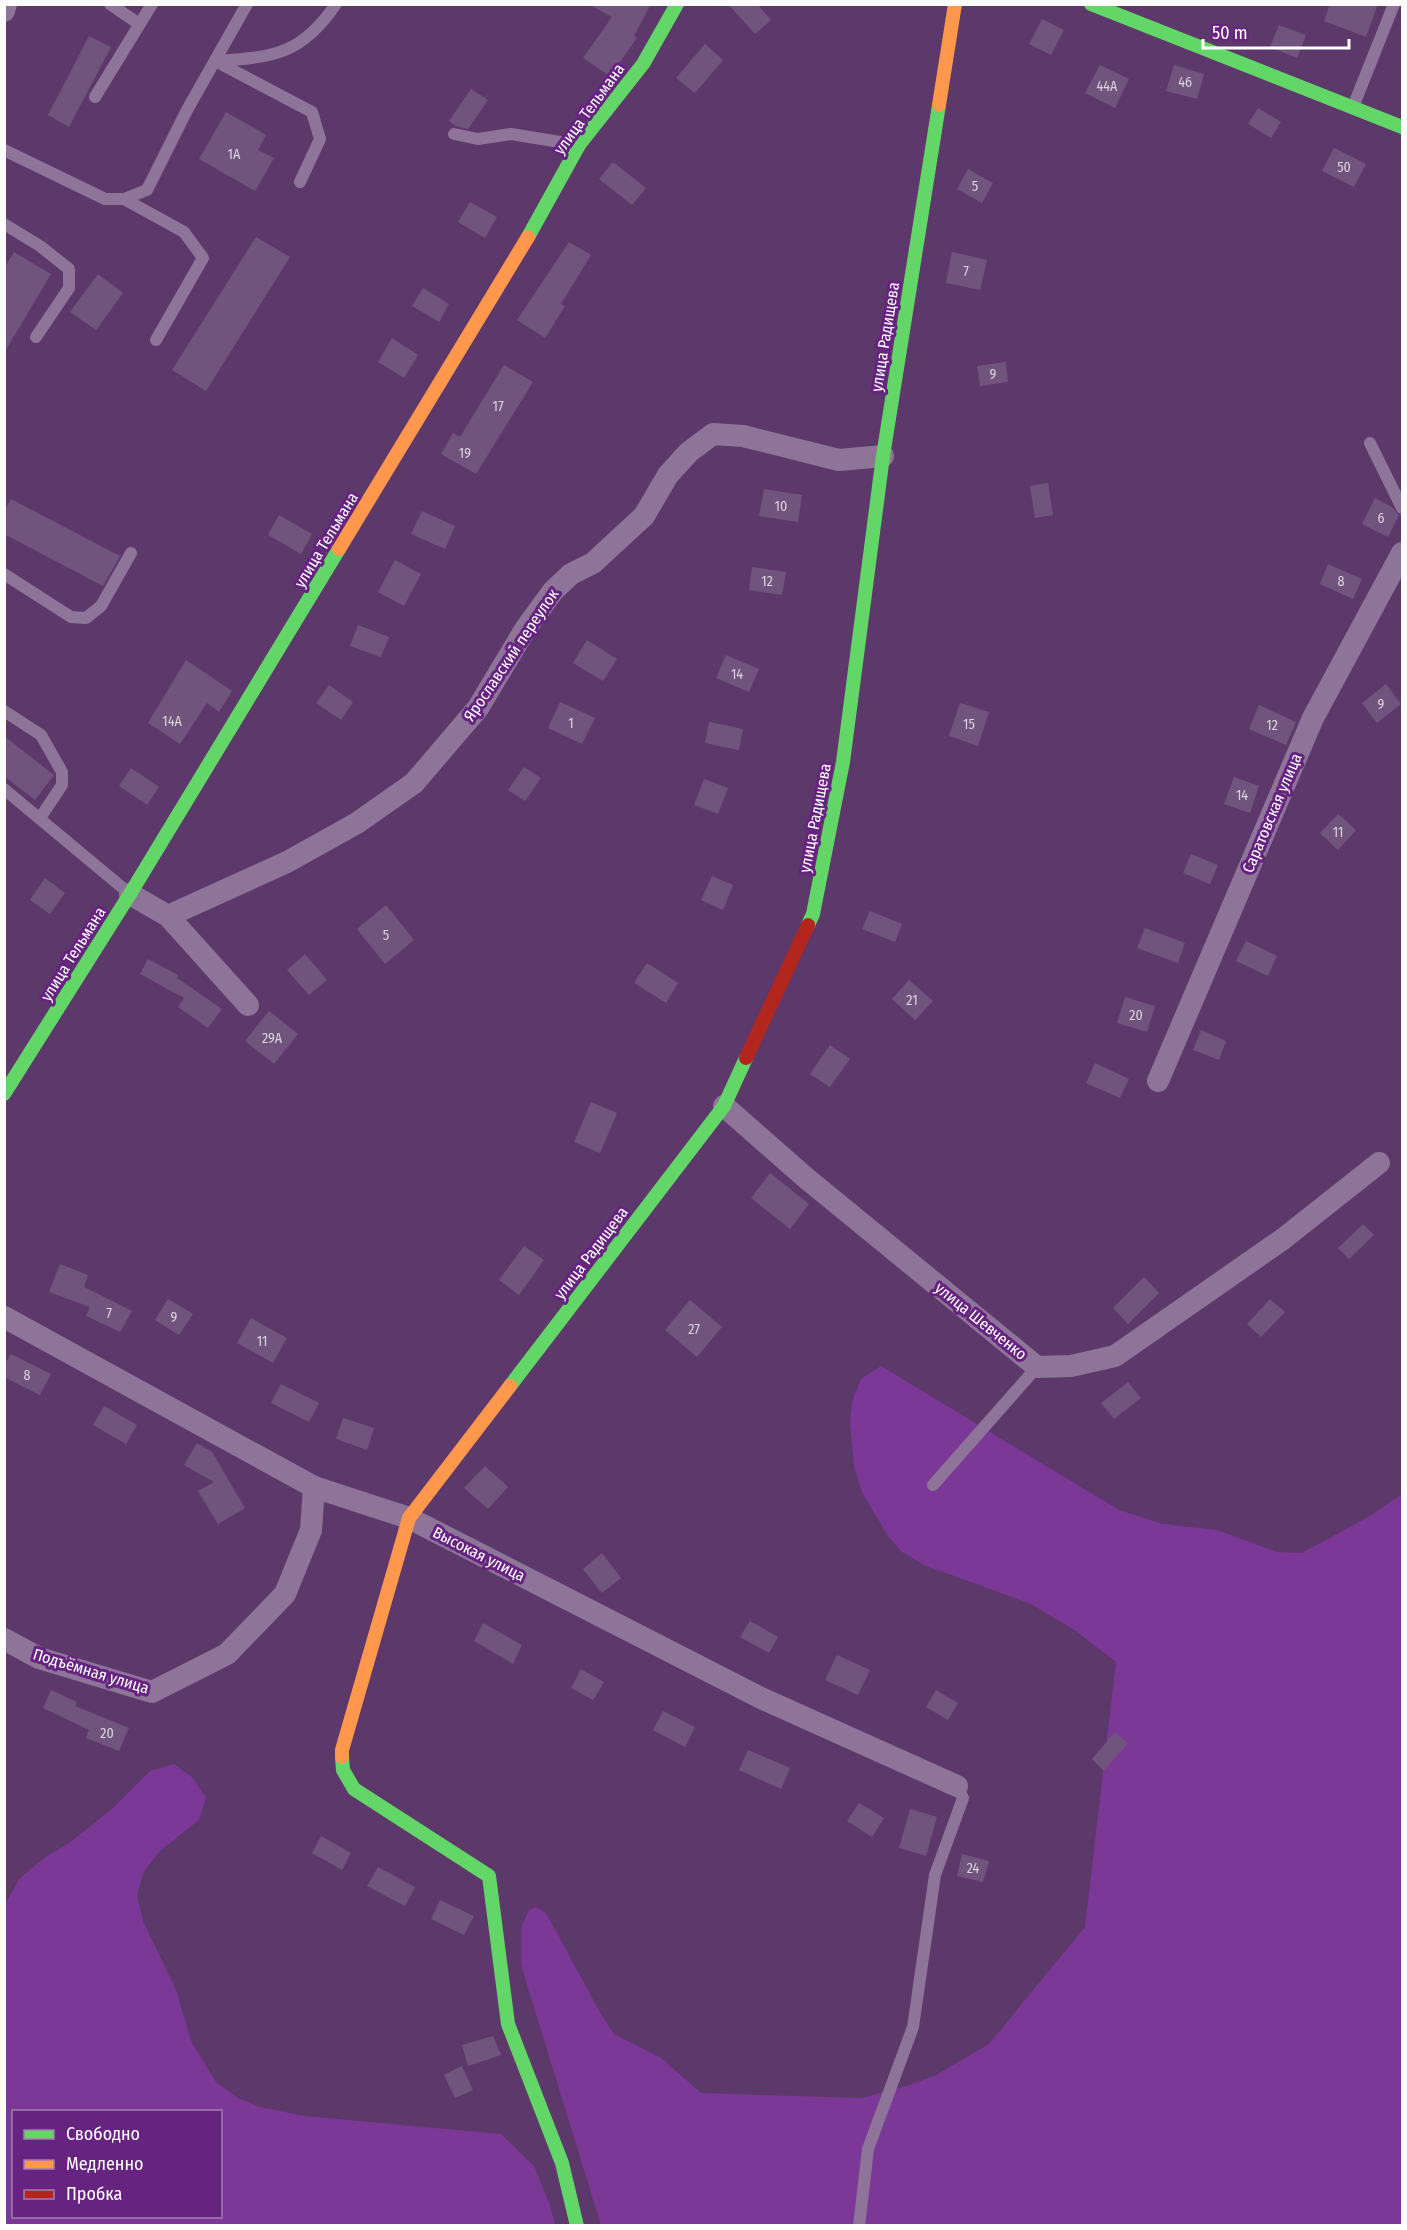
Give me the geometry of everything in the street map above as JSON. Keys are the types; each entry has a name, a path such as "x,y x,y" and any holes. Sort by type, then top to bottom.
{"street":[{"path":"4,11 6,4"},
{"name":"улица Тельмана","path":"4,1094 130,894 536,224 579,145 643,64 677,4"},
{"name":"улица Радищева","path":"409,1518 724,1106 813,914 843,762 883,456 955,4"},
{"path":"1091,4 1402,127"},
{"name":"Ярославский переулок","path":"168,916 287,862 357,823 414,783 478,708 526,628 553,591 571,574 593,563 644,516 668,474 689,452 713,434 743,436 839,460 883,456"},
{"name":"Саратовская улица","path":"1158,1081 1313,718 1402,552"},
{"path":"130,894 168,916 248,1005"},
{"name":"улица Шевченко","path":"724,1106 806,1178 1037,1367 1071,1366 1115,1356 1283,1239 1379,1163"},
{"name":"Высокая улица","path":"4,1317 314,1487 409,1518 761,1698 957,1786"},
{"name":"Подъёмная улица","path":"4,1639 39,1658 152,1692 227,1654 285,1594 311,1530 314,1487"},
{"path":"409,1518 342,1750 343,1770 354,1789 489,1876 508,2024 562,2163 577,2226"}],"lane":[{"path":"110,4 139,24"},
{"path":"95,97 152,4"},
{"path":"4,150 105,199 124,199 147,190 187,110 217,62 247,4"},
{"path":"217,62 268,58 297,45 319,29 336,4"},
{"path":"1352,108 1394,4"},
{"path":"217,62 312,112 320,139 300,182"},
{"path":"454,134 478,139 512,134 579,145"},
{"path":"124,199 184,232 203,258 156,340"},
{"path":"4,224 40,246 69,269 69,288 36,337"},
{"path":"1370,444 1402,508"},
{"path":"4,574 70,617 86,618 100,606 131,553"},
{"path":"4,711 41,735 62,772 62,785 40,818"},
{"path":"4,789 130,894"},
{"path":"933,1485 1037,1367"},
{"path":"859,2226 868,2150 913,2027 935,1875 963,1798 957,1786"}],"shaded area":[{"path":"881,1366 1119,1510 1163,1524 1217,1530 1277,1552 1302,1553 1370,1516 1402,1494 1402,2225 601,2225 521,1965 521,1928 529,1910 536,1907 546,1913 614,2034 661,2058 701,2093 862,2098 910,2085 936,2075 989,2044 1085,1927 1116,1662 1076,1631 1031,1604 924,1565 902,1552 888,1536 862,1492 854,1466 850,1423 852,1402 861,1379"},
{"path":"174,1764 193,1778 206,1798 199,1820 160,1851 144,1871 137,1895 143,1921 176,1990 191,2041 216,2082 238,2098 260,2107 304,2116 501,2134 534,2166 550,2205 555,2225 5,2225 5,1905 19,1879 112,1809 150,1771"}],"building":[{"path":"588,4 651,4 634,36 637,38 610,76 583,58 612,17"},
{"path":"728,4 757,4 771,20 755,34"},
{"path":"1330,4 1378,4 1366,37 1324,21"},
{"path":"1042,19 1064,30 1051,55 1029,44"},
{"path":"1279,25 1306,35 1297,58 1270,47"},
{"path":"89,36 111,47 69,127 48,115"},
{"path":"705,44 723,60 695,93 676,78"},
{"path":"1100,65 1129,79 1115,108 1085,93"},
{"path":"1174,65 1204,74 1197,99 1166,91"},
{"path":"471,89 488,100 468,129 456,126 449,121"},
{"path":"1258,108 1281,122 1271,138 1248,124"},
{"path":"226,112 266,135 258,150 274,158 255,191 199,159"},
{"path":"1334,148 1366,164 1354,187 1322,171"},
{"path":"613,162 646,188 632,205 599,179"},
{"path":"968,169 993,183 982,203 957,189"},
{"path":"470,202 497,217 485,238 458,222"},
{"path":"256,237 290,257 206,391 172,370"},
{"path":"569,242 591,255 561,304 565,306 545,338 517,320"},
{"path":"14,252 51,274 4,353 4,268"},
{"path":"952,252 987,260 980,290 946,283"},
{"path":"98,274 123,293 96,330 70,312"},
{"path":"423,288 449,304 439,322 412,306"},
{"path":"392,338 418,355 404,378 378,362"},
{"path":"1006,362 1008,382 980,386 977,366"},
{"path":"504,365 533,382 476,474 441,454 453,433 460,437"},
{"path":"1048,483 1053,515 1035,518 1030,486"},
{"path":"764,489 802,495 798,522 759,516"},
{"path":"1375,498 1392,507 1399,515 1388,537 1362,524"},
{"path":"11,499 120,556 103,586 4,534 4,511"},
{"path":"422,511 455,526 445,549 411,534"},
{"path":"279,515 312,534 301,554 268,535"},
{"path":"395,560 421,574 404,606 378,592"},
{"path":"1328,564 1362,579 1353,599 1320,584"},
{"path":"752,567 786,572 782,595 749,590"},
{"path":"358,625 389,637 381,657 350,646"},
{"path":"587,640 617,659 603,681 573,663"},
{"path":"726,655 759,669 749,692 716,678"},
{"path":"186,660 232,691 219,712 207,703 180,744 148,723"},
{"path":"1386,684 1401,704 1377,723 1362,703"},
{"path":"329,685 353,702 341,720 316,703"},
{"path":"560,702 595,718 582,744 548,728"},
{"path":"960,703 989,712 978,746 949,736"},
{"path":"1259,705 1296,722 1286,745 1249,729"},
{"path":"709,722 743,729 739,750 705,743"},
{"path":"4,736 54,775 35,800 4,776"},
{"path":"524,767 541,778 525,801 508,790"},
{"path":"131,768 159,787 147,805 119,786"},
{"path":"1234,777 1259,786 1250,813 1224,804"},
{"path":"704,779 728,788 718,814 694,805"},
{"path":"1338,814 1356,830 1338,850 1320,833"},
{"path":"1191,854 1218,865 1210,884 1183,873"},
{"path":"712,876 733,885 723,910 701,900"},
{"path":"45,878 65,893 50,914 30,900"},
{"path":"386,905 414,940 385,964 357,929"},
{"path":"870,911 902,924 895,942 862,929"},
{"path":"1145,928 1185,943 1178,963 1137,948"},
{"path":"1246,941 1277,956 1268,976 1236,961"},
{"path":"305,954 327,980 309,995 287,970"},
{"path":"148,959 178,975 177,978 222,1009 208,1028 178,1007 184,998 140,974"},
{"path":"647,963 678,983 666,1003 634,983"},
{"path":"909,980 933,1001 915,1020 892,999"},
{"path":"1125,997 1155,1006 1147,1032 1117,1023"},
{"path":"269,1011 298,1034 274,1064 245,1041"},
{"path":"1201,1030 1226,1041 1219,1060 1193,1050"},
{"path":"830,1045 850,1059 830,1087 810,1074"},
{"path":"1095,1063 1129,1079 1120,1098 1086,1083"},
{"path":"591,1102 617,1113 600,1153 574,1142"},
{"path":"770,1173 809,1204 790,1229 751,1198"},
{"path":"1363,1224 1374,1235 1349,1259 1338,1248"},
{"path":"524,1246 544,1260 519,1295 499,1280"},
{"path":"60,1264 88,1275 84,1287 132,1311 120,1332 86,1316 90,1307 49,1292"},
{"path":"1144,1277 1159,1293 1128,1324 1113,1308"},
{"path":"168,1299 193,1314 179,1335 155,1320"},
{"path":"1270,1299 1285,1312 1261,1337 1247,1324"},
{"path":"690,1300 722,1327 697,1357 665,1330"},
{"path":"251,1318 287,1338 273,1363 237,1343"},
{"path":"11,1354 51,1374 40,1395 4,1377 4,1366"},
{"path":"1128,1382 1141,1398 1114,1419 1101,1403"},
{"path":"281,1384 319,1403 309,1422 271,1403"},
{"path":"104,1406 137,1425 126,1444 93,1425"},
{"path":"343,1418 374,1428 367,1450 336,1439"},
{"path":"197,1443 212,1452 245,1508 218,1524 198,1491 214,1482 184,1465"},
{"path":"485,1466 508,1487 488,1509 464,1488"},
{"path":"602,1553 621,1578 602,1593 583,1569"},
{"path":"750,1621 778,1637 769,1653 740,1637"},
{"path":"483,1623 522,1645 513,1664 474,1641"},
{"path":"837,1655 870,1670 858,1695 825,1680"},
{"path":"581,1669 604,1682 593,1700 571,1688"},
{"path":"51,1690 77,1702 75,1706 129,1728 119,1751 86,1738 89,1730 43,1708"},
{"path":"936,1690 958,1703 948,1720 926,1707"},
{"path":"663,1711 695,1727 685,1747 653,1730"},
{"path":"1115,1732 1128,1743 1104,1771 1092,1759"},
{"path":"748,1750 790,1768 781,1789 739,1770"},
{"path":"859,1803 884,1818 872,1837 847,1821"},
{"path":"910,1809 937,1817 926,1856 899,1848"},
{"path":"321,1836 351,1853 342,1870 312,1853"},
{"path":"962,1854 989,1861 983,1882 957,1876"},
{"path":"378,1867 415,1887 405,1906 367,1886"},
{"path":"440,1900 474,1916 464,1935 431,1919"},
{"path":"493,2036 501,2055 468,2066 462,2045"},
{"path":"462,2066 473,2090 455,2098 444,2075"}],"traffic: fast":[{"path":"528,237 579,145 643,64 677,4"},
{"path":"1091,4 1402,127"},
{"path":"808,925 813,914 843,762 883,456 939,105"},
{"path":"4,1094 130,894 339,549"},
{"path":"510,1386 724,1106 746,1058"},
{"path":"342,1757 343,1770 354,1789 489,1876 508,2024 562,2163 577,2226"}],"traffic: slow":[{"path":"939,105 955,4"},
{"path":"339,549 528,237"},
{"path":"342,1757 342,1750 409,1518 510,1386"}],"traffic: jam":[{"path":"746,1058 808,925"}]}
